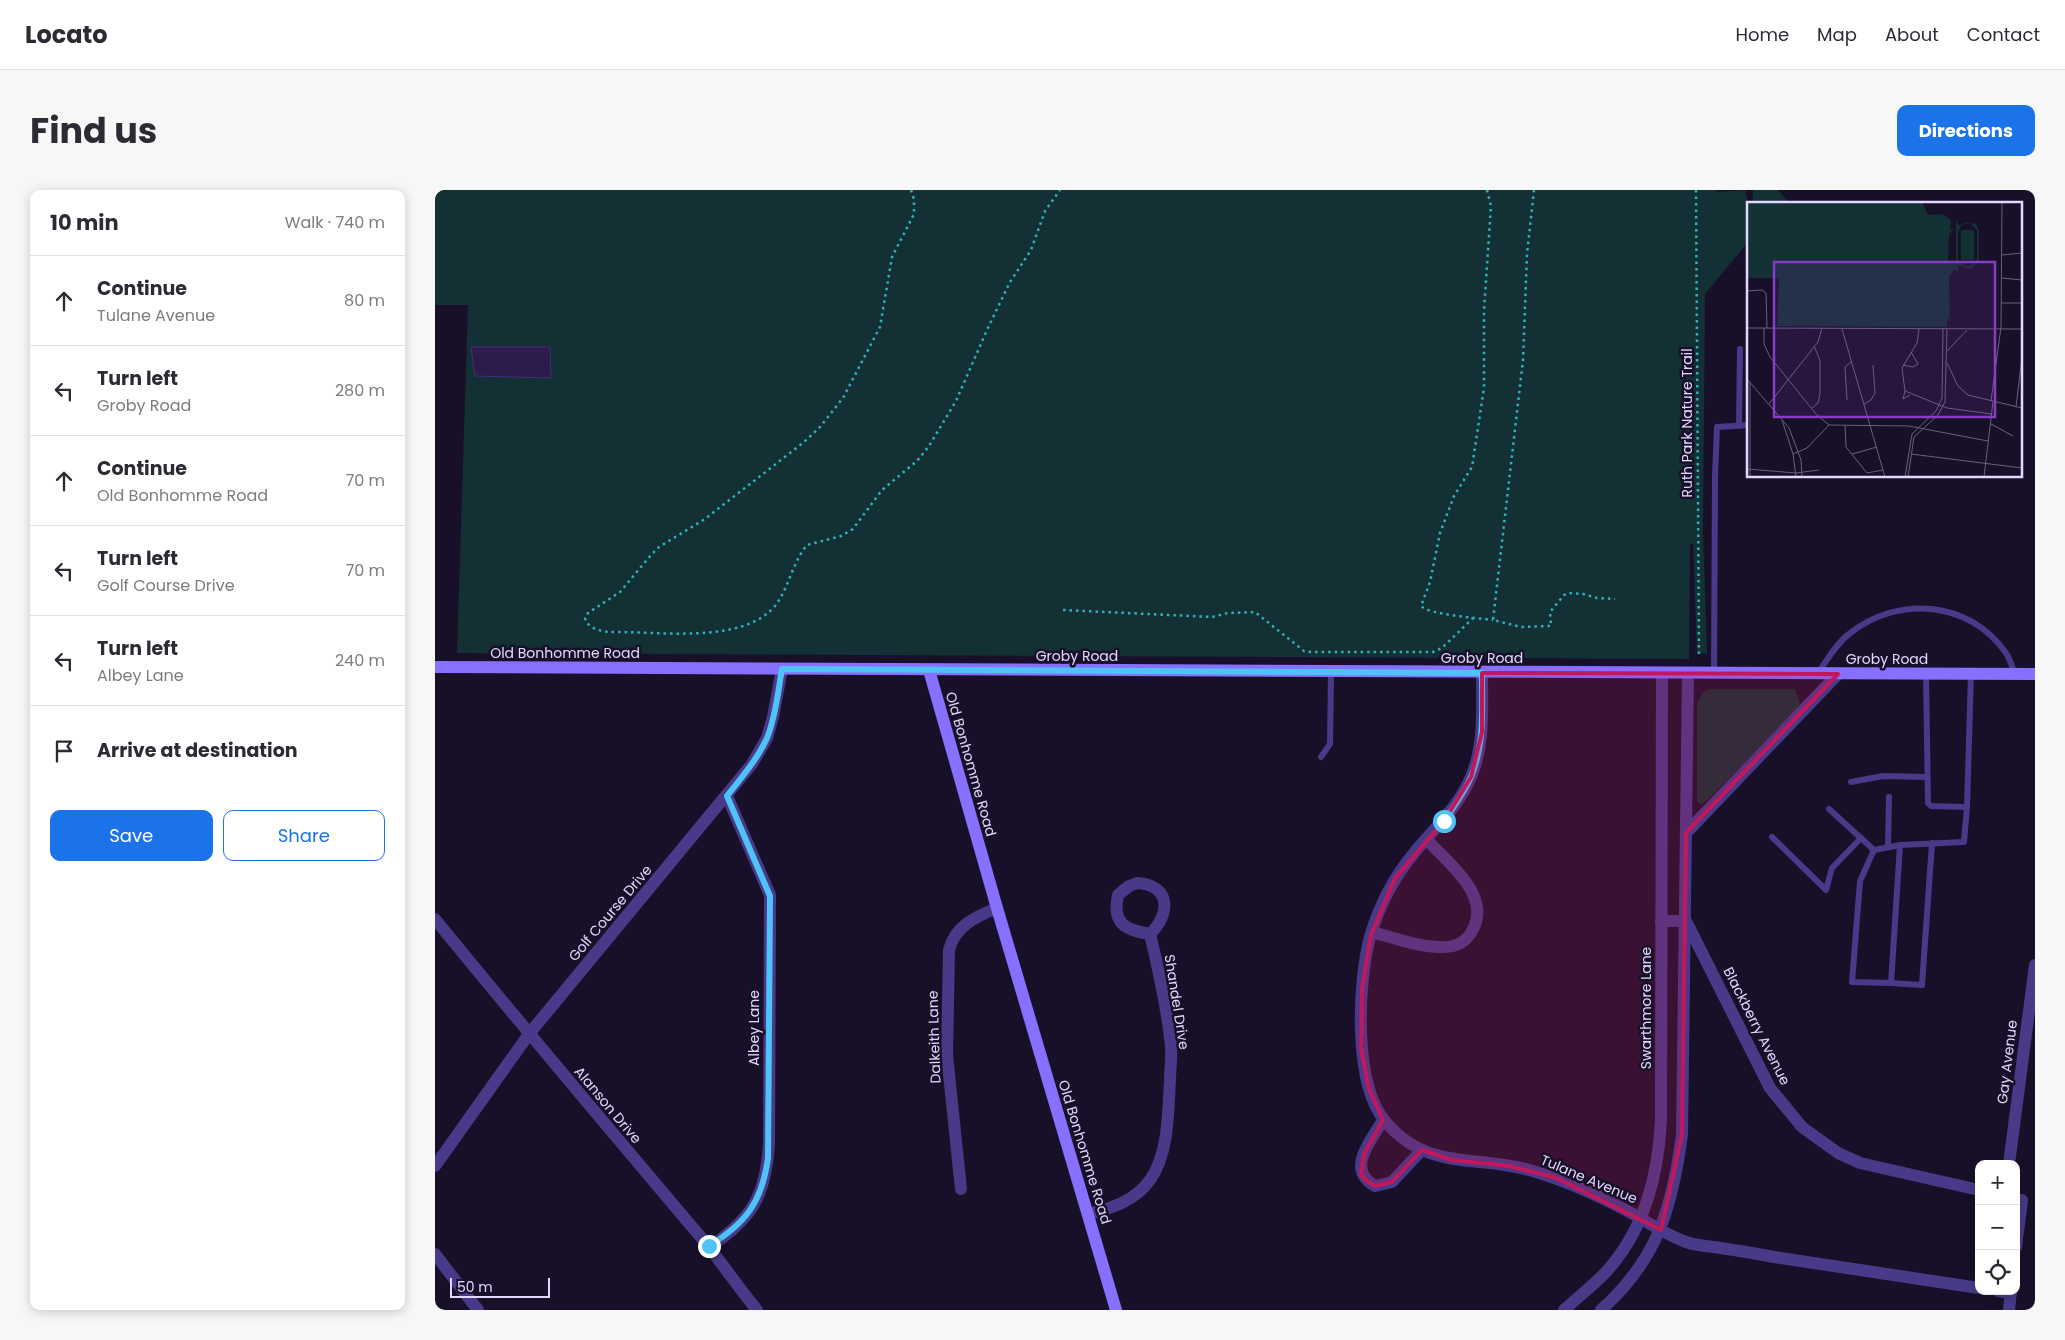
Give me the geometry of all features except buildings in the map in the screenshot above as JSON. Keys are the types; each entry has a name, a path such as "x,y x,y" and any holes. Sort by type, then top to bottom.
{"street":[{"name":"Old Bonhomme Road","path":"435,667 929,670 1116,1310"},
{"name":"Golf Course Drive","path":"435,1166 529,1034 752,764 767,738 782,669"},
{"name":"Groby Road","path":"929,670 2035,674"},
{"name":"Tulane Avenue","path":"1482,673 1482,732 1478,756 1471,777 1460,798 1444,821 1426,839 1395,878 1379,912 1365,959 1362,989 1361,1048 1369,1089 1383,1120 1401,1136 1422,1150 1451,1160 1527,1169 1583,1190 1687,1243 1975,1287"},
{"name":"Swarthmore Lane","path":"1564,1310 1607,1270 1620,1253 1641,1219 1655,1175 1661,1130 1662,673"},
{"path":"1601,1310 1619,1294 1643,1261 1661,1230 1671,1200 1683,1135 1688,673"},
{"path":"1686,833 1838,674"},
{"name":"Albey Lane","path":"709,1246 725,1236 751,1211 765,1178 769,1143 770,896 727,796"},
{"path":"1372,932 1445,948 1465,941 1475,927 1478,914 1476,898 1461,877 1426,839"},
{"path":"1137,883 1153,886 1163,897 1165,913 1150,934 1129,930 1119,922 1116,912 1118,895 1129,886 1137,883"},
{"name":"Dalkeith Lane","path":"961,1189 947,1055 949,950 956,934 965,923 997,908"},
{"name":"Alanson Drive","path":"435,919 529,1034 709,1246 757,1310"},
{"path":"1661,921 1686,921"},
{"name":"Blackberry Avenue","path":"1686,921 1770,1088 1802,1127 1838,1153 1860,1163 1975,1189"},
{"name":"Shandel Drive","path":"1089,1214 1126,1202 1138,1192 1150,1179 1159,1161 1165,1139 1171,1047 1159,974 1150,934"},
{"name":"Gay Avenue","path":"2010,1160 2035,965"},
{"path":"1383,1120 1363,1154 1361,1174 1366,1181 1375,1186 1392,1182 1422,1150"},
{"path":"2020,1200 2035,1203"},
{"path":"435,1254 478,1310"},
{"path":"2009,1310 2011,1295"}],"lane":[{"path":"1739,426 1740,349"},
{"path":"1714,674 1717,427 1747,425"},
{"path":"1817,674 1848,634 1885,613 1916,607 1942,610 1977,625 1992,636 2007,654 2015,674"},
{"path":"1321,757 1330,744 1331,672"},
{"path":"1926,674 1928,802 1931,806 1967,807"},
{"path":"1931,844 1922,985 1852,982 1860,881 1874,850 1888,846 1964,842 1967,807 1971,674"},
{"path":"1851,782 1883,776 1927,777"},
{"path":"1888,846 1889,797"},
{"path":"1829,809 1874,850"},
{"path":"1772,837 1827,890 1832,868 1861,838"},
{"path":"1891,983 1900,845"}],"path":[{"path":"911,190 914,199 914,214 892,257 881,327 843,398 820,427 771,470 705,519 667,542 651,555 620,592 588,612 585,618 589,625 602,631 610,632 717,632 751,624 767,614 784,593 807,545 841,536 853,529 882,490 917,461 929,446 956,402 1010,282 1031,250 1045,211 1060,190"},
{"path":"1487,190 1491,206 1483,310 1483,388 1471,471 1454,496 1440,533 1430,582 1421,606 1426,610 1493,620 1521,627 1551,626 1550,612 1564,595 1574,593 1597,598 1615,599"},
{"path":"1493,620 1523,360 1527,254 1534,190"},
{"name":"Ruth Park Nature Trail","path":"1696,190 1699,656"},
{"path":"1063,610 1212,617 1251,611 1259,613 1282,635 1304,651 1310,652 1433,652 1443,648 1473,617"}],"highlighted area":[{"path":"1482,673 1838,674 1686,833 1682,1135 1661,1230 1556,1178 1509,1166 1451,1160 1422,1150 1392,1182 1375,1186 1366,1181 1361,1174 1364,1154 1383,1120 1369,1089 1361,1049 1362,989 1371,935 1395,878 1444,821 1471,777 1482,732"}],"green space":[{"path":"435,190 1716,190 1717,192 1745,190 1748,202 1747,243 1705,294 1703,532 1707,654 1697,653 1693,544 1690,544 1689,659 457,653 468,305 435,305"},
{"path":"1753,190 1778,190 1788,202 1770,202 1753,202"},
{"path":"1710,689 1795,689 1800,704 1797,711 1703,804 1699,804 1697,801 1697,703 1703,692"}],"route":[{"path":"709,1246 725,1236 751,1211 765,1178 768,1158 770,896 727,796 752,764 767,738 782,669 1482,673 1482,732 1478,756 1471,777 1460,798 1444,821"}]}
